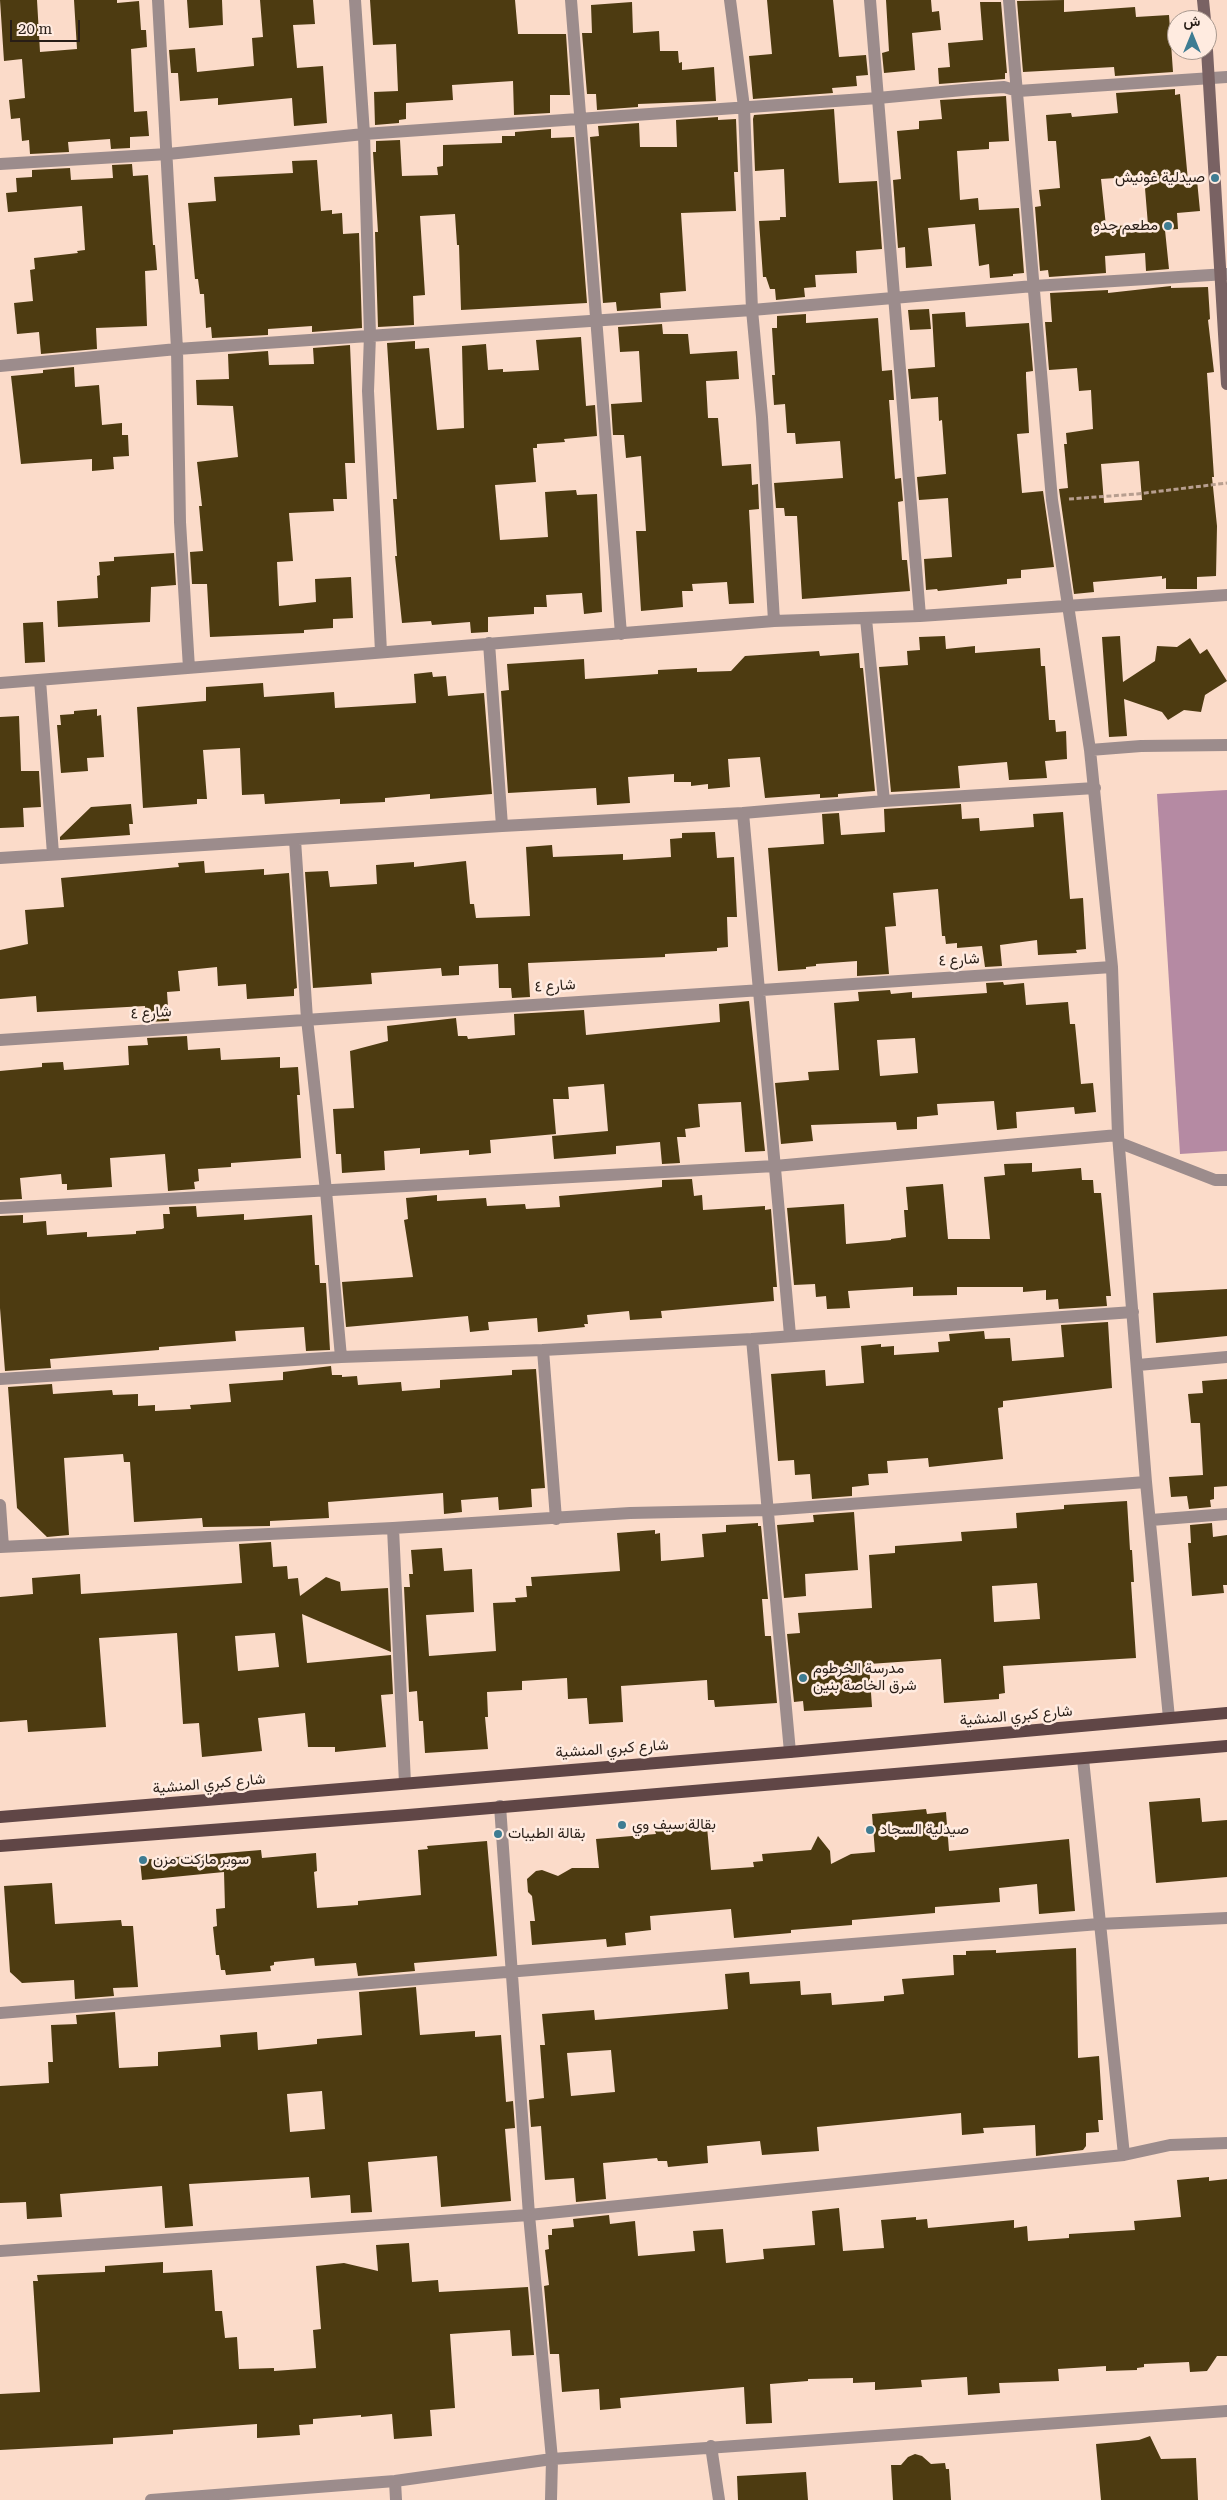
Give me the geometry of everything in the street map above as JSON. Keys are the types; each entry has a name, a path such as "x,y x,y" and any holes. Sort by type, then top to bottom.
{"main road":[{"path":"1208,60 1223,274 1227,384"},
{"name":"شارع كبري المنشية","path":"0,1817 790,1752 1227,1713"},
{"path":"0,1846 1227,1746"}],"street":[{"path":"158,0 168,154 177,349 180,522 189,668"},
{"path":"355,0 364,134 370,335 368,391 381,652"},
{"path":"571,0 582,118 595,320 604,399 621,634"},
{"path":"730,0 744,107 752,310 762,417 774,621"},
{"path":"870,0 920,616"},
{"path":"1009,0 1052,500 1095,788 1112,967 1119,1139 1146,1482 1169,1718"},
{"path":"0,164 168,154 364,134 996,88 1018,91 1209,79 1227,76"},
{"path":"0,366 177,349 752,310 1034,286 1223,274"},
{"path":"0,683 774,621 920,616 1227,594"},
{"path":"866,619 884,800"},
{"path":"489,643 502,826"},
{"path":"40,680 53,854"},
{"path":"1090,750 1141,746 1227,744"},
{"path":"0,858 502,826 743,813 884,800 1095,788"},
{"path":"743,813 790,1335"},
{"path":"295,840 307,1019 326,1191 341,1357"},
{"name":"شارع ٤","path":"0,1040 1112,967"},
{"path":"0,1208 776,1166 1119,1139 1215,1180 1227,1180"},
{"path":"0,1380 341,1357 543,1350 752,1339 1133,1312"},
{"path":"752,1339 790,1752"},
{"path":"543,1350 556,1519"},
{"path":"1138,1365 1227,1357"},
{"path":"0,1505 2,1547 393,1528 630,1513 769,1510 1146,1482"},
{"path":"1151,1520 1227,1514"},
{"path":"393,1528 405,1783"},
{"path":"1083,1759 1124,2155"},
{"path":"500,1806 529,2214 552,2459 552,2500"},
{"path":"0,2013 1099,1924 1227,1918"},
{"path":"0,2251 529,2214 1124,2155 1170,2145 1227,2143"},
{"path":"151,2500 394,2481 552,2459 1227,2410"},
{"path":"711,2446 719,2500"},
{"path":"394,2481 396,2500"}],"path":[{"path":"1052,500 1137,494 1227,483"}],"shaded area":[{"path":"1227,790 1227,1151 1180,1154 1157,794"}],"building":[{"path":"0,0 37,0 40,52 77,49 74,0 117,0 117,3 139,1 141,30 146,30 147,47 131,49 134,112 147,111 149,136 130,137 130,148 111,149 110,139 68,142 69,152 30,154 29,140 22,141 20,118 11,119 9,100 25,98 22,59 4,61"},
{"path":"187,0 222,0 223,25 189,28"},
{"path":"260,0 313,0 315,24 293,25 297,68 323,66 327,123 294,126 292,98 218,105 218,98 180,101 178,73 171,73 169,50 195,48 197,72 254,66 252,38 263,37"},
{"path":"370,0 515,0 518,34 566,34 570,95 550,95 550,113 514,115 513,81 452,85 453,100 406,103 406,119 399,120 399,123 375,125 374,92 398,91 396,44 373,45"},
{"path":"767,0 833,0 839,57 866,55 868,75 856,76 857,86 832,88 833,93 753,99 749,56 772,54"},
{"path":"886,0 931,0 932,12 939,11 941,30 912,33 915,70 884,73 882,53 889,51"},
{"path":"1064,0 1064,12 1135,7 1136,17 1167,15 1167,60 1172,60 1173,72 1115,76 1114,67 1023,72 1017,1"},
{"path":"632,2 633,33 659,31 660,51 678,51 679,63 682,62 682,70 714,67 716,101 638,104 638,107 597,110 596,94 587,94 582,33 592,33 591,5"},
{"path":"980,2 1001,2 1007,73 1005,73 1005,79 939,84 938,68 950,67 948,43 983,40"},
{"path":"1175,89 1175,95 1180,94 1188,181 1197,180 1200,211 1177,213 1178,229 1165,230 1169,269 1146,271 1145,253 1105,256 1106,273 1049,277 1048,270 1040,271 1035,207 1041,206 1039,190 1060,188 1056,141 1048,141 1046,115 1071,113 1072,117 1118,113 1116,93","holes":["1144,176 1148,225 1106,226 1101,179"]},
{"path":"1006,96 1009,141 989,142 989,149 957,151 960,200 978,198 979,210 1019,208 1024,273 990,278 989,264 979,266 975,224 928,228 932,266 906,268 905,247 898,248 893,180 901,179 897,131 919,129 919,121 942,119 940,100"},
{"path":"834,109 839,183 877,181 882,249 856,251 857,273 815,275 816,287 804,288 805,297 776,300 775,289 770,289 766,277 763,277 759,221 780,220 780,217 786,217 784,169 755,171 754,115"},
{"path":"718,117 718,120 736,119 738,172 734,172 736,211 681,213 686,291 660,293 661,308 617,311 616,302 603,303 590,137 599,136 598,126 639,123 640,147 677,147 676,120"},
{"path":"551,129 551,138 574,137 587,303 461,310 459,245 457,245 455,214 420,216 425,295 413,296 414,325 378,327 375,232 378,232 373,152 376,152 376,141 400,140 402,176 438,175 437,167 443,166 443,145 502,143 502,136 515,136 515,132"},
{"path":"317,160 321,211 332,210 332,214 342,213 343,234 359,233 362,328 312,332 312,326 268,329 268,335 212,338 211,327 206,328 204,294 200,294 198,279 195,279 188,203 216,201 214,177 293,173 292,161"},
{"path":"132,164 133,176 148,175 153,245 155,245 157,270 145,271 147,326 96,328 97,349 41,354 39,332 17,334 14,303 33,301 30,270 35,269 34,258 78,253 77,251 85,250 82,206 8,212 6,193 17,192 16,178 32,177 32,170 70,168 71,180 113,178 112,165"},
{"path":"1171,286 1171,288 1208,287 1210,319 1208,320 1214,372 1207,373 1214,477 1212,477 1217,526 1216,576 1197,577 1197,589 1166,589 1166,578 1162,579 1162,576 1093,582 1094,592 1074,594 1059,489 1068,488 1064,444 1067,444 1066,433 1093,429 1091,390 1079,391 1077,368 1049,370 1045,322 1052,322 1050,293 1108,290 1108,293","holes":["1139,461 1142,500 1104,503 1101,464"]},
{"path":"929,309 931,329 910,330 908,310"},
{"path":"965,312 966,327 1029,323 1033,371 1026,372 1029,433 1017,434 1022,493 1043,491 1054,567 1021,570 1021,578 1007,579 1007,584 938,591 937,589 926,590 924,559 952,557 948,498 919,500 917,477 946,474 942,420 939,421 938,397 911,399 908,369 935,367 932,314"},
{"path":"806,314 806,323 878,318 882,371 892,370 894,400 889,400 895,479 901,478 903,501 898,502 902,560 907,560 910,591 802,599 797,516 785,516 784,508 776,508 774,483 843,478 840,441 796,444 795,433 787,433 785,404 774,405 772,375 775,375 772,328 777,328 777,316"},
{"path":"662,324 663,334 688,334 690,354 737,351 739,379 706,381 708,418 718,418 722,466 751,464 752,485 758,484 759,509 749,510 754,603 729,604 727,582 692,584 693,591 682,591 683,607 641,611 636,531 646,531 641,456 626,458 624,435 613,435 611,404 642,402 639,351 620,352 618,327"},
{"path":"581,337 586,406 595,405 597,436 564,439 565,442 537,444 537,448 533,448 536,482 495,485 500,540 548,537 545,492 576,490 577,495 597,494 602,612 584,614 582,593 546,595 547,607 534,607 534,614 488,617 488,632 471,633 470,622 432,625 431,621 402,623 395,556 397,556 393,499 397,499 387,343 415,341 415,349 429,348 437,430 464,428 462,346 486,344 488,370 503,369 503,372 539,370 536,340"},
{"path":"350,345 355,463 345,463 347,499 333,499 334,511 289,513 293,561 277,562 279,606 316,602 315,579 351,577 353,618 333,619 333,628 304,630 304,633 210,637 207,584 192,584 190,552 203,551 199,506 202,506 197,462 238,457 233,406 197,405 196,380 229,379 228,354 268,351 269,365 314,364 313,348"},
{"path":"74,367 75,387 99,385 102,425 122,423 122,435 128,435 129,456 113,457 114,469 92,471 92,459 21,464 11,376 43,373 43,370"},
{"path":"174,553 176,585 151,587 150,622 58,627 57,601 98,598 97,576 100,575 99,562 114,561 114,557"},
{"path":"43,622 45,662 25,663 23,623"},
{"path":"945,636 946,649 975,646 975,653 1040,648 1041,666 1045,666 1049,720 1055,720 1056,732 1066,731 1067,759 1045,761 1047,778 1009,780 1007,762 958,766 960,788 891,792 879,667 908,665 907,651 920,650 919,637"},
{"path":"1120,636 1123,682 1155,661 1157,646 1177,647 1190,638 1200,654 1207,649 1227,681 1205,695 1201,712 1184,710 1168,720 1162,712 1124,699 1127,736 1109,737 1102,637"},
{"path":"819,651 820,656 859,653 860,668 863,668 875,791 838,794 838,797 820,798 820,794 765,798 760,757 728,759 730,787 708,789 708,784 691,786 691,782 674,782 674,774 628,777 630,803 597,805 596,788 508,793 501,691 509,690 507,664 584,659 585,679 658,674 658,670 697,668 697,672 731,671 745,656"},
{"path":"432,672 433,677 446,676 448,696 484,693 492,794 430,799 430,794 385,798 385,802 340,804 340,799 265,804 264,794 242,795 240,748 203,750 207,799 197,799 197,804 143,808 137,707 206,701 206,687 263,683 264,697 334,692 335,708 416,703 414,674"},
{"path":"97,709 97,716 101,715 104,757 87,758 88,771 61,773 57,725 61,725 60,715 74,714 74,711"},
{"path":"19,716 21,771 39,771 41,807 23,808 24,827 0,828 0,717"},
{"path":"131,804 133,824 129,824 130,835 60,840 60,837 91,807"},
{"path":"961,804 962,819 979,818 980,831 1034,827 1033,814 1063,812 1070,899 1083,898 1086,949 1076,950 1077,953 1038,955 1037,940 1000,945 1002,966 985,967 982,946 957,948 957,943 946,944 945,936 942,936 938,889 893,893 896,926 885,927 889,974 857,976 857,961 816,964 816,966 806,967 806,969 778,971 768,848 824,844 822,814 839,813 841,835 885,832 884,809"},
{"path":"715,832 717,858 734,857 737,917 727,917 728,947 717,948 717,951 665,954 665,957 528,963 530,997 512,998 511,988 499,988 498,964 459,966 459,975 442,976 441,968 371,973 372,984 313,988 305,872 328,871 330,887 377,884 376,865 414,862 414,867 466,861 470,904 474,904 476,918 530,916 526,847 552,845 553,857 623,854 623,860 671,857 670,839 682,838 682,833"},
{"path":"204,861 205,873 264,869 264,875 289,873 297,988 294,989 294,996 247,999 246,984 218,986 217,967 178,971 180,991 167,992 169,1021 146,1022 145,1006 37,1012 36,996 0,999 0,950 28,944 25,910 64,907 61,878 179,867 178,863"},
{"path":"1003,982 1004,985 1024,983 1026,1005 1068,1002 1070,1024 1075,1024 1081,1084 1093,1083 1096,1112 1075,1114 1074,1107 1016,1112 1017,1128 997,1130 994,1101 937,1104 938,1115 917,1117 917,1129 897,1130 896,1122 811,1125 813,1141 781,1144 775,1083 809,1080 808,1072 839,1070 834,1003 859,1001 858,992 890,990 891,994 912,992 912,998 987,993 986,983","holes":["915,1038 918,1073 880,1076 877,1040"]},
{"path":"749,1001 765,1151 745,1152 741,1102 698,1104 700,1127 685,1129 686,1137 677,1137 680,1163 662,1164 660,1142 616,1146 616,1154 554,1159 552,1136 608,1131 604,1084 568,1087 569,1099 553,1099 556,1134 490,1140 491,1153 469,1155 469,1150 420,1154 420,1148 384,1151 385,1170 342,1173 341,1154 336,1154 333,1109 354,1108 350,1051 388,1041 387,1026 456,1018 458,1036 467,1036 468,1039 515,1035 514,1014 584,1010 586,1035 720,1022 719,1004"},
{"path":"187,1036 188,1050 220,1048 221,1060 280,1057 280,1068 298,1067 300,1095 297,1095 301,1158 231,1163 231,1167 198,1169 199,1181 194,1182 195,1189 168,1191 165,1154 110,1158 112,1187 67,1190 67,1184 62,1184 61,1174 20,1178 22,1199 0,1200 0,1071 42,1067 42,1063 63,1062 64,1070 129,1065 128,1046 148,1045 147,1038"},
{"path":"1032,1163 1032,1172 1081,1168 1082,1180 1093,1180 1094,1193 1101,1193 1111,1296 1106,1296 1107,1306 1059,1309 1058,1299 1046,1300 1046,1290 1023,1292 1023,1287 957,1287 957,1295 913,1296 913,1287 848,1291 850,1308 827,1309 826,1296 816,1297 815,1284 794,1285 787,1208 844,1204 846,1244 891,1240 906,1237 904,1210 908,1210 906,1187 943,1184 948,1239 990,1239 984,1177 1005,1175 1004,1164"},
{"path":"692,1179 694,1196 702,1195 703,1210 765,1206 765,1210 771,1209 777,1287 773,1287 774,1301 661,1311 662,1318 630,1320 629,1311 587,1315 588,1324 584,1324 585,1327 538,1332 537,1318 488,1322 489,1330 470,1332 468,1316 346,1327 342,1282 413,1277 404,1220 408,1219 406,1198 437,1195 437,1201 486,1198 487,1206 525,1204 526,1209 560,1207 559,1196 662,1187 662,1180"},
{"path":"196,1206 197,1217 244,1214 244,1220 312,1215 315,1265 319,1265 320,1283 326,1283 330,1350 306,1351 304,1327 235,1331 236,1341 159,1347 159,1350 50,1359 51,1368 5,1371 0,1308 0,1216 23,1215 23,1223 46,1221 47,1235 87,1232 87,1237 136,1234 136,1231 162,1229 164,1228 163,1214 170,1214 169,1207"},
{"path":"1227,1289 1227,1336 1156,1343 1153,1293"},
{"path":"1108,1322 1112,1388 1003,1401 1003,1407 998,1408 1003,1459 929,1467 928,1458 887,1461 888,1473 868,1474 869,1485 852,1487 852,1496 812,1499 810,1474 795,1475 794,1460 778,1461 771,1374 825,1370 826,1386 864,1383 861,1346 881,1344 881,1347 894,1346 894,1355 939,1352 938,1342 950,1341 949,1334 984,1331 985,1339 1010,1338 1012,1361 1064,1357 1061,1325"},
{"path":"331,1366 332,1375 342,1375 342,1377 357,1376 358,1385 401,1382 402,1391 440,1388 440,1380 512,1375 512,1370 536,1369 545,1488 531,1489 532,1507 499,1510 498,1497 461,1500 462,1512 444,1514 443,1493 328,1502 329,1518 270,1521 270,1526 203,1527 202,1518 134,1522 130,1462 124,1462 123,1454 64,1458 69,1535 47,1537 17,1508 8,1387 52,1384 53,1394 112,1390 113,1395 138,1394 138,1406 155,1405 155,1411 191,1409 190,1405 231,1402 229,1384 283,1380 283,1372"},
{"path":"1227,1379 1227,1486 1214,1487 1214,1499 1210,1500 1211,1507 1189,1509 1187,1496 1171,1497 1169,1477 1203,1475 1200,1423 1191,1423 1188,1394 1203,1393 1202,1381"},
{"path":"1127,1501 1134,1582 1131,1582 1136,1658 1003,1666 1005,1693 999,1694 999,1699 944,1703 941,1659 869,1664 872,1707 804,1711 803,1701 794,1702 787,1634 800,1633 798,1613 872,1608 869,1555 895,1553 895,1546 962,1541 961,1532 1017,1528 1016,1513 1064,1509 1064,1505","holes":["1037,1583 1040,1619 994,1622 992,1586"]},
{"path":"854,1512 858,1570 805,1574 806,1596 784,1598 777,1525 814,1522 813,1515"},
{"path":"758,1523 758,1526 761,1526 768,1599 762,1599 765,1636 771,1636 777,1703 715,1707 714,1700 708,1700 707,1680 621,1686 623,1722 589,1724 587,1698 568,1699 567,1678 522,1681 522,1690 487,1692 488,1717 485,1717 488,1749 425,1753 423,1721 419,1721 417,1691 409,1692 404,1587 410,1587 409,1574 413,1574 411,1550 442,1548 444,1571 472,1569 474,1612 426,1615 429,1656 496,1651 493,1603 516,1602 515,1598 527,1597 526,1586 532,1586 531,1577 620,1571 617,1533 655,1530 655,1534 660,1533 661,1561 704,1557 702,1534 726,1532 726,1525"},
{"path":"1212,1523 1213,1537 1227,1535 1227,1585 1223,1585 1224,1593 1192,1596 1188,1543 1191,1543 1190,1525"},
{"path":"271,1542 273,1567 287,1566 288,1579 298,1578 300,1596 326,1577 340,1582 341,1591 388,1588 391,1652 302,1614 307,1663 391,1655 393,1694 381,1695 386,1747 335,1752 335,1747 308,1747 305,1713 258,1718 262,1751 202,1757 199,1723 183,1724 177,1633 99,1638 106,1727 28,1732 27,1720 0,1722 0,1597 33,1594 32,1578 80,1574 81,1594 242,1583 239,1544","holes":["275,1633 279,1667 238,1671 235,1636"]},
{"path":"1200,1798 1202,1822 1227,1820 1227,1877 1156,1883 1149,1802"},
{"path":"926,1809 927,1814 946,1812 949,1851 1069,1839 1075,1911 1039,1914 1037,1884 999,1888 1000,1902 935,1907 935,1913 852,1920 852,1925 791,1930 791,1933 734,1938 731,1909 650,1916 651,1930 625,1933 626,1945 607,1947 606,1939 532,1945 530,1921 535,1921 532,1896 528,1892 527,1879 536,1871 542,1870 558,1876 572,1868 599,1868 596,1839 656,1834 655,1831 661,1830 661,1825 701,1822 702,1827 707,1827 711,1870 754,1867 753,1862 763,1861 762,1854 811,1850 818,1836 830,1851 831,1864 851,1854 875,1852 872,1814"},
{"path":"487,1841 497,1956 414,1963 415,1971 358,1976 356,1963 315,1966 314,1958 274,1962 274,1965 270,1966 271,1971 226,1975 225,1970 221,1970 219,1955 216,1955 213,1927 217,1926 216,1909 225,1908 224,1872 142,1880 140,1860 261,1850 262,1858 316,1853 317,1871 314,1872 317,1908 358,1905 358,1901 421,1895 418,1850 428,1849 427,1846"},
{"path":"52,1883 55,1924 121,1920 122,1926 133,1926 138,1987 113,1988 114,1996 75,1999 74,1980 22,1983 10,1972 4,1886"},
{"path":"1076,1948 1078,2058 1099,2056 1103,2120 1098,2120 1099,2132 1086,2133 1086,2146 1083,2150 1036,2156 1035,2125 983,2128 984,2133 962,2135 961,2113 817,2127 819,2151 762,2155 760,2141 707,2146 708,2163 668,2167 667,2161 658,2161 657,2158 603,2163 606,2199 576,2202 574,2178 545,2180 541,2126 531,2127 529,2100 544,2098 540,2045 545,2045 542,2014 594,2010 595,2020 728,2009 725,1974 749,1972 750,1984 800,1981 801,1995 831,1993 832,2005 884,2001 884,1996 904,1994 902,1979 954,1975 953,1955 966,1955 966,1951 996,1950 996,1953","holes":["611,2050 615,2092 571,2096 567,2053"]},
{"path":"416,1987 420,2035 475,2031 475,2037 501,2035 506,2102 513,2101 515,2128 505,2129 511,2201 441,2207 437,2156 368,2162 372,2212 351,2213 350,2195 311,2198 309,2177 189,2184 193,2226 165,2228 162,2186 60,2194 62,2217 27,2219 26,2202 0,2203 0,2086 49,2083 48,2062 53,2062 51,2025 77,2024 76,2015 115,2012 119,2068 158,2066 158,2052 221,2047 220,2035 257,2032 258,2050 317,2044 317,2039 362,2035 359,1992","holes":["322,2091 325,2129 290,2132 287,2094"]},
{"path":"1209,2177 1209,2181 1227,2179 1227,2356 1217,2356 1207,2371 1190,2372 1189,2362 1144,2364 1144,2367 1137,2368 1137,2370 1106,2371 1106,2366 1058,2369 1059,2381 999,2383 1000,2393 968,2395 967,2377 921,2380 922,2387 875,2390 875,2382 853,2383 853,2378 808,2379 808,2381 770,2384 772,2423 746,2424 744,2387 620,2398 621,2408 600,2410 599,2389 562,2392 559,2354 550,2354 544,2286 549,2285 545,2250 549,2249 548,2235 552,2235 552,2229 574,2227 573,2219 609,2215 610,2224 635,2221 638,2256 695,2251 693,2231 723,2229 726,2263 764,2259 763,2249 815,2245 812,2211 839,2208 843,2251 884,2248 881,2220 916,2217 916,2220 927,2219 928,2228 1014,2220 1014,2228 1027,2226 1028,2241 1069,2238 1069,2234 1135,2230 1134,2221 1181,2217 1177,2180"},
{"path":"409,2243 412,2282 438,2280 439,2292 528,2287 534,2355 512,2356 510,2330 450,2334 455,2408 430,2410 432,2436 394,2439 392,2414 361,2417 361,2415 313,2419 313,2424 299,2425 300,2435 257,2438 257,2424 173,2430 173,2434 113,2438 113,2444 0,2450 0,2394 40,2392 33,2281 38,2281 37,2275 105,2272 105,2266 163,2262 163,2273 212,2270 215,2311 222,2311 225,2338 237,2337 239,2369 274,2368 274,2371 316,2368 313,2330 321,2329 316,2266 344,2263 378,2271 376,2245"},
{"path":"1150,2436 1161,2459 1196,2458 1198,2500 1101,2500 1096,2444 1139,2440"},
{"path":"915,2454 922,2456 931,2464 945,2463 946,2469 949,2469 951,2500 893,2500 891,2465 901,2465 908,2457"},
{"path":"806,2472 808,2500 738,2500 737,2476"}],"place":[{"name":"صيدلية غونيش","path":"1215,178"},
{"name":"مطعم جدو","path":"1168,226"},
{"name":"مدرسة الخرطوم شرق الخاصة بنين","path":"803,1678"},
{"name":"بقالة سيف وي","path":"622,1825"},
{"name":"صيدلية السجاد","path":"870,1830"},
{"name":"بقالة الطيبات","path":"498,1834"},
{"name":"سوبر ماركت مزن","path":"143,1860"}]}
